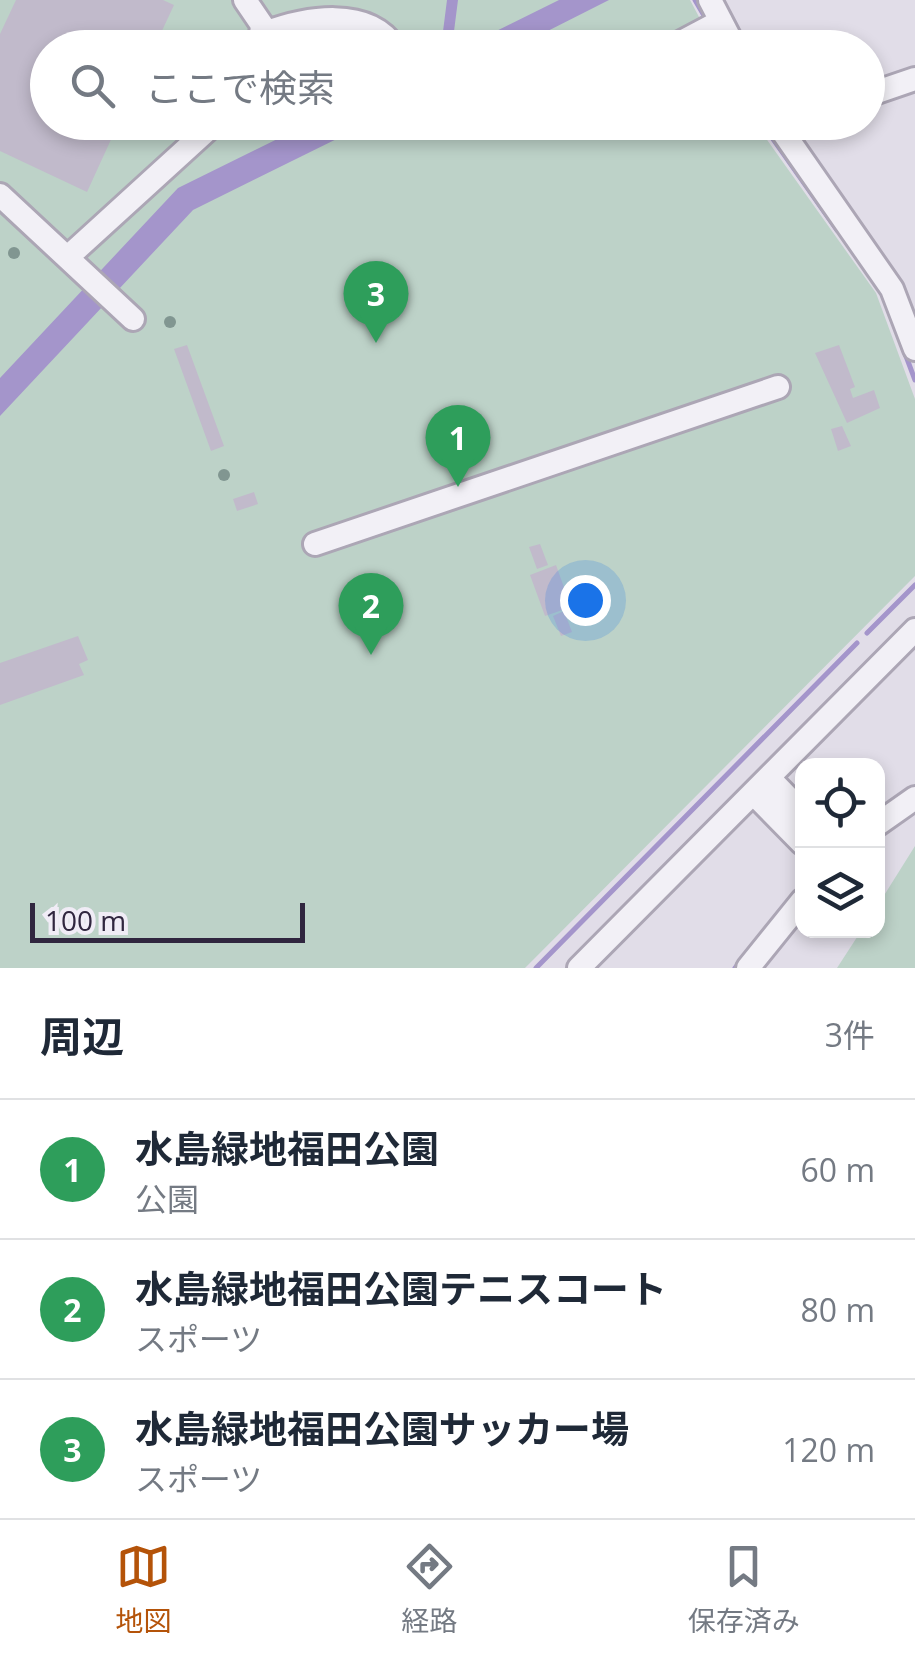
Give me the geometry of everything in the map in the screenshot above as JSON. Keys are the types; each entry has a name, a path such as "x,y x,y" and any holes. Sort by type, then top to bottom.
{"street":[{"path":"245,0 258,30"},
{"path":"292,30 321,20 353,20 378,30"},
{"path":"885,88 915,78"},
{"path":"68,256 196,140"},
{"path":"791,140 892,288 915,349"},
{"path":"0,195 133,319"},
{"path":"315,544 778,387"},
{"path":"580,968 915,630"},
{"path":"761,786 795,808"},
{"path":"761,786 795,833"},
{"path":"885,819 915,798"},
{"path":"748,968 795,910"}],"green space":[{"path":"0,0 690,0 706,30 30,30 30,140 767,140 876,293 915,399 915,576 525,968 0,968"},
{"path":"915,846 915,968 837,968 856,938 885,938 885,894"}],"shaded area":[{"path":"447,0 458,0 454,30 443,30"},
{"path":"559,0 609,0 550,30 498,30"},
{"path":"275,140 335,140 193,210 0,416 0,378 178,188"}],"building":[{"path":"16,0 163,0 174,5 162,30 30,30 30,140 111,140 87,192 0,151 0,34"},
{"path":"187,345 224,446 211,451 174,349"},
{"path":"839,345 855,387 850,389 853,398 874,390 880,408 847,423 815,353"},
{"path":"842,426 851,446 838,451 831,429"},
{"path":"254,492 258,504 237,511 233,499"},
{"path":"540,544 548,565 537,569 529,547"},
{"path":"556,565 571,607 545,616 530,575"},
{"path":"564,611 572,632 561,636 553,616"},
{"path":"78,636 88,660 79,664 84,675 0,705 0,663"}],"waterway":[{"path":"695,0 706,19"},
{"path":"774,140 837,230"},
{"path":"903,348 915,380"},
{"path":"867,633 915,585"},
{"path":"536,968 857,643"},
{"path":"735,968 780,911"}],"place":[{"name":"水島緑地福田公園サッカー場","path":"376,343"},
{"name":"水島緑地福田公園","path":"458,487"},
{"name":"水島緑地福田公園テニスコート","path":"371,655"}]}
